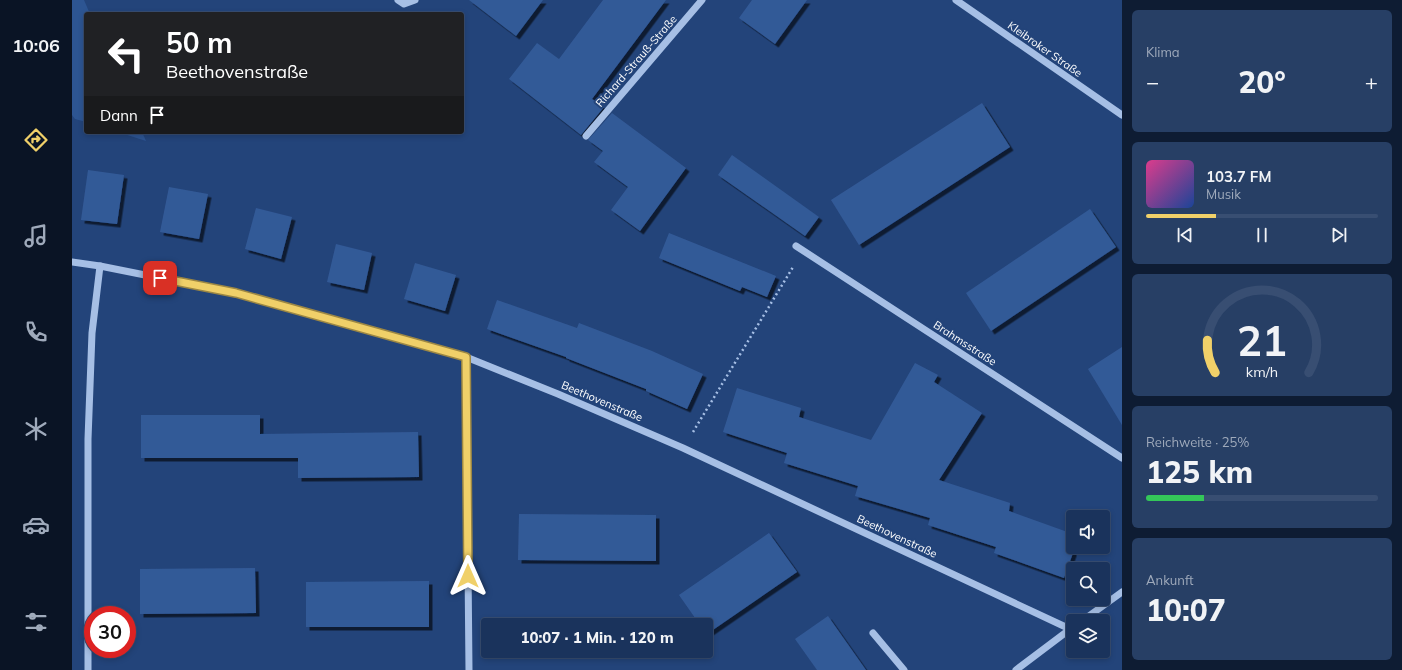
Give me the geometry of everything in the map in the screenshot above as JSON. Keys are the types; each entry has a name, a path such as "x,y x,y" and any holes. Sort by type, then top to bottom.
{"street":[{"path":"398,0 404,4 415,0"},
{"name":"Richard-Strauß-Straße","path":"586,136 702,0"},
{"name":"Kleibroker Straße","path":"956,0 1122,115"},
{"name":"Brahmsstraße","path":"796,246 1122,458"},
{"name":"Beethovenstraße","path":"72,262 100,266 236,293 466,357 558,394 683,448 1066,625"},
{"path":"88,670 89,424 92,333 100,266"},
{"path":"466,357 469,670"},
{"path":"1092,614 1122,592"},
{"path":"1016,670 1066,632"},
{"path":"873,633 904,670"}],"path":[{"path":"683,448 803,251"}],"shaded area":[{"path":"72,0 84,0 89,12 84,12 84,121 75,119 72,115"},
{"path":"124,134 143,134 146,141"}],"building":[{"path":"469,0 543,0 516,36"},
{"path":"603,0 666,0 592,99 604,107 581,135 509,79 537,43 559,59"},
{"path":"752,0 807,0 775,44 739,18"},
{"path":"982,103 1010,147 859,245 831,200"},
{"path":"612,113 686,168 640,231 611,210 628,187 594,162 603,151 588,140"},
{"path":"732,155 819,217 805,236 718,175"},
{"path":"88,170 124,175 117,224 81,220"},
{"path":"169,187 208,194 199,239 160,232"},
{"path":"256,208 292,217 281,259 245,249"},
{"path":"1090,209 1116,247 991,331 966,293"},
{"path":"669,233 776,276 767,297 742,287 740,291 659,258"},
{"path":"336,244 372,253 364,290 327,282"},
{"path":"415,263 456,275 445,311 404,299"},
{"path":"497,300 577,328 579,323 652,351 703,374 687,409 646,391 646,389 566,357 487,329"},
{"path":"1122,347 1122,425 1088,369"},
{"path":"915,363 938,375 934,382 982,413 939,480 1010,503 1009,511 1066,531 1066,554 1073,554 1070,562 1066,562 1066,572 1064,578 994,553 996,547 928,525 930,518 855,496 858,486 784,463 787,453 723,432 737,388 801,408 799,417 871,440"},
{"path":"141,415 260,415 260,434 418,432 419,477 298,478 298,458 141,458"},
{"path":"519,514 656,515 656,561 518,560"},
{"path":"769,533 797,572 713,630 713,618 695,618 679,595"},
{"path":"255,568 256,613 140,614 140,569"},
{"path":"429,581 429,627 306,627 306,582"},
{"path":"828,616 866,670 817,670 795,639"}],"route":[{"path":"160,278 236,293 466,357 468,576"}]}
